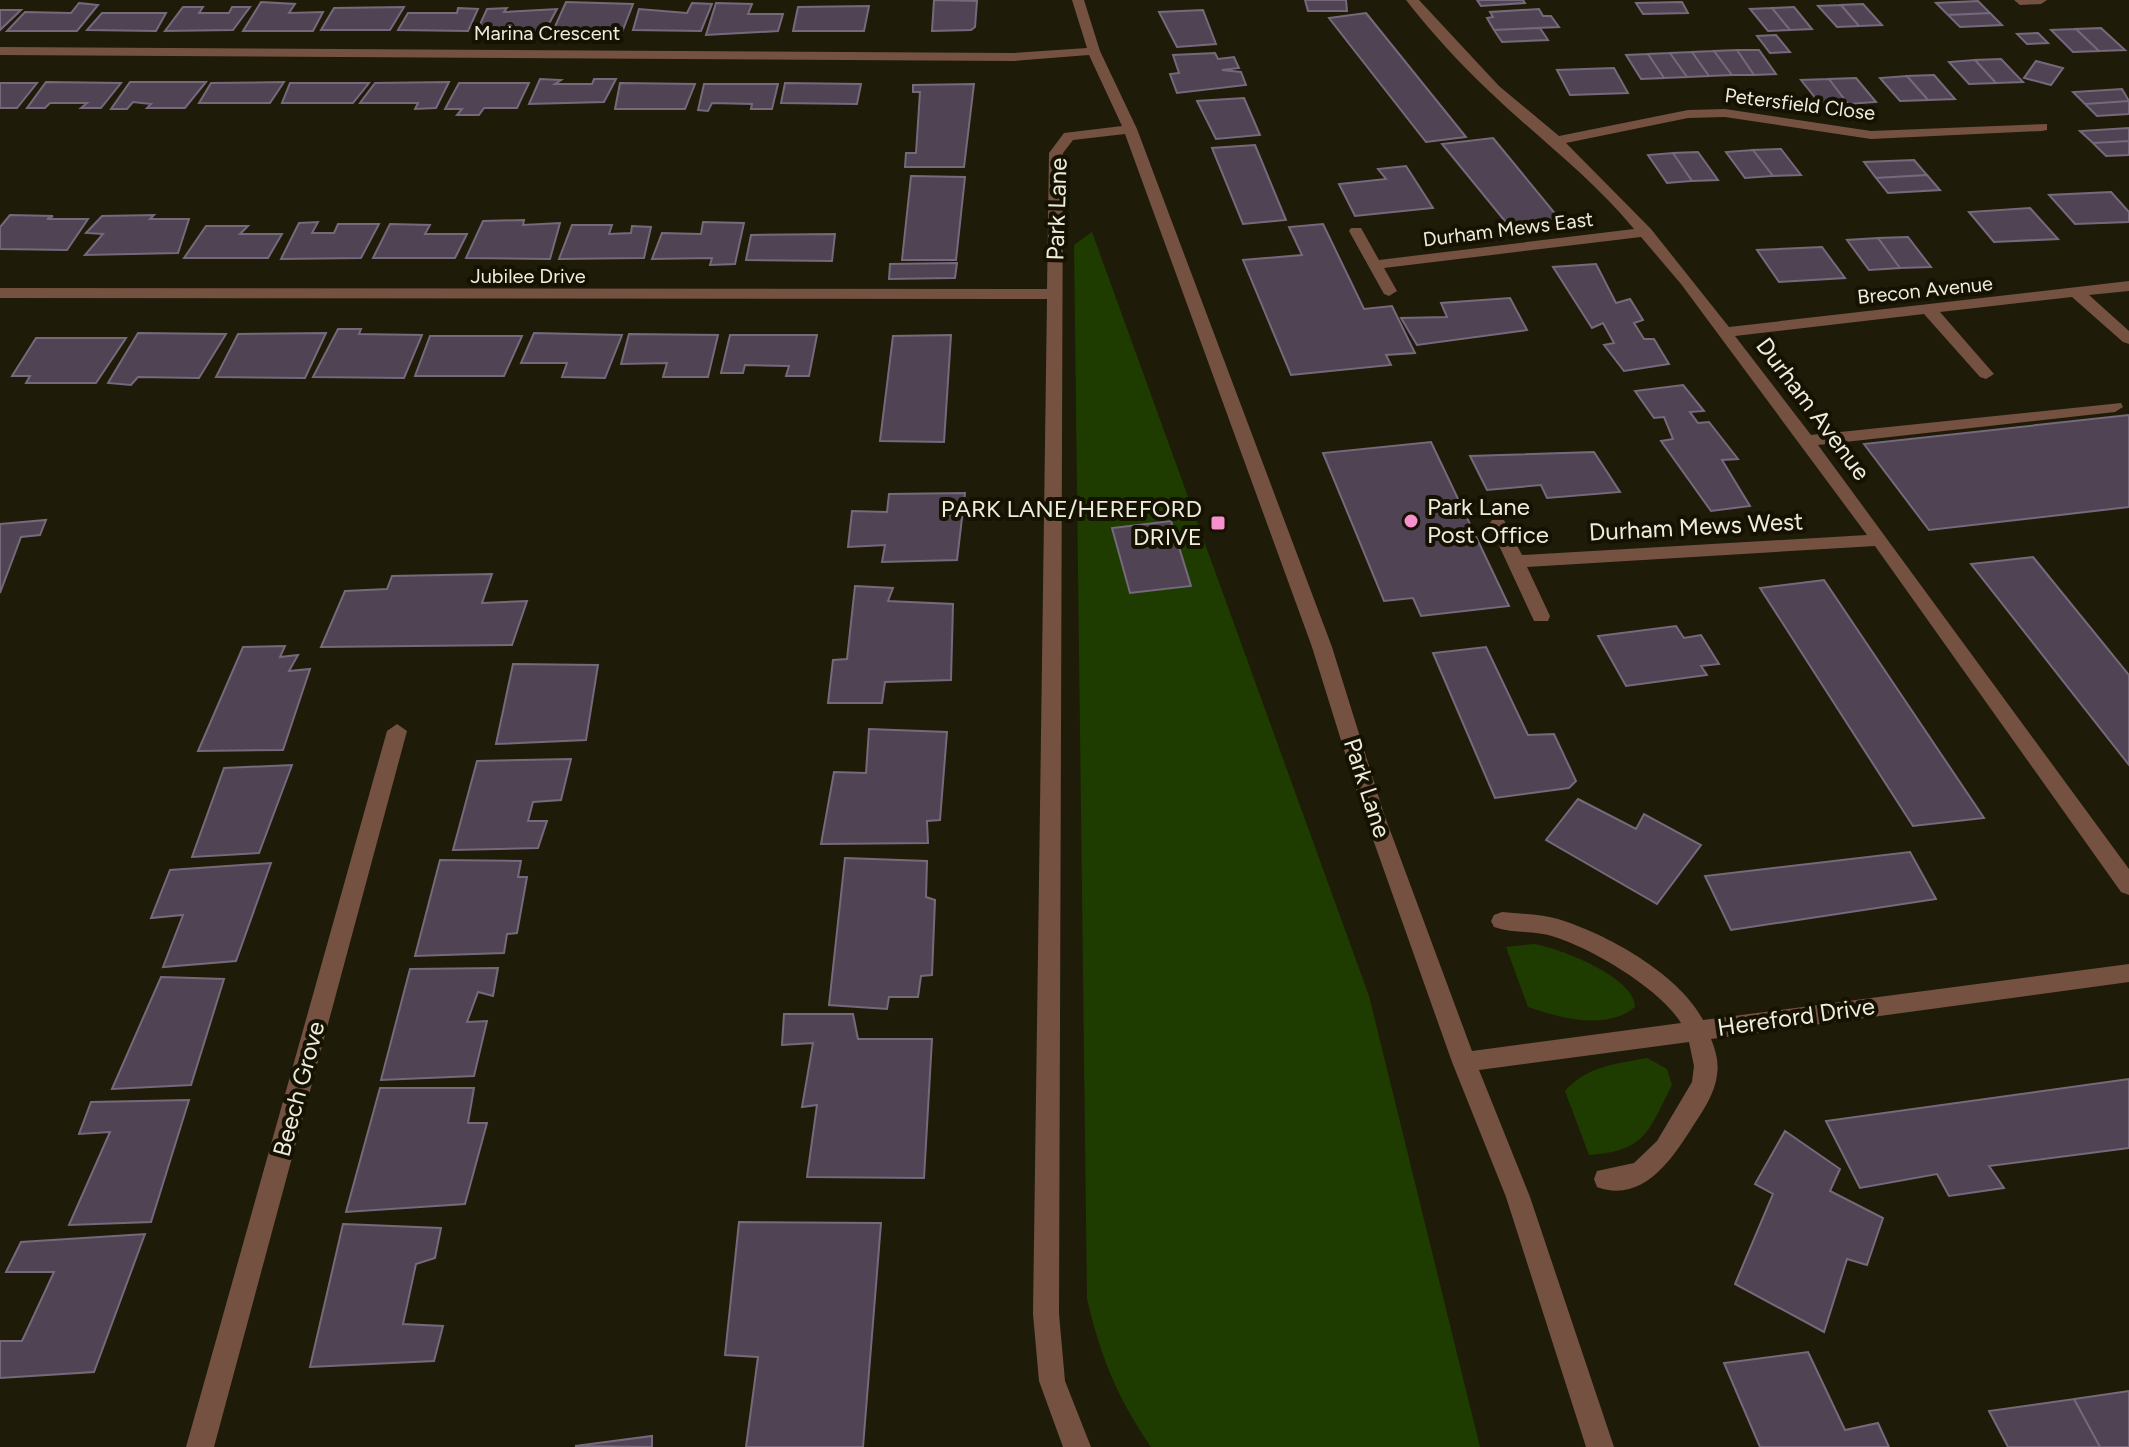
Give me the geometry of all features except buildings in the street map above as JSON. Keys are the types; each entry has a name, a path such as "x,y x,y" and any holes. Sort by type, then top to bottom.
{"street":[{"name":"Park Lane","path":"1078,0 1094,51 1130,129 1322,647 1374,814 1464,1062 1518,1197 1600,1447"},
{"name":"Durham Avenue","path":"1412,0 1440,34 1494,89 1556,141 1646,232 1808,441 2129,886"},
{"path":"2020,1 2041,0"},
{"name":"Marina Crescent","path":"0,51 1014,57 1094,51"},
{"name":"Petersfield Close","path":"1556,141 1688,114 1725,113 1871,135 2042,127"},
{"name":"Park Lane","path":"1077,1447 1052,1381 1046,1314 1056,153 1069,136 1130,129"},
{"path":"1356,231 1389,291"},
{"name":"Durham Mews East","path":"1374,265 1646,232"},
{"name":"Brecon Avenue","path":"1725,332 2129,286"},
{"name":"Jubilee Drive","path":"0,293 603,296 1055,294"},
{"path":"2078,294 2129,339"},
{"path":"1929,310 1986,374"},
{"path":"1808,441 2115,407"},
{"path":"1498,524 1541,616"},
{"name":"Durham Mews West","path":"1515,562 1880,540"},
{"name":"Beech Grove","path":"200,1447 397,731"},
{"path":"1502,921 1557,928 1583,940 1667,992 1680,1003 1696,1031 1707,1064 1704,1080 1668,1146 1654,1166 1634,1177 1606,1179"},
{"name":"Hereford Drive","path":"1464,1062 2129,973"}],"green space":[{"path":"1092,232 1369,996 1480,1447 1151,1447 1120,1394 1098,1340 1087,1299 1074,245"},
{"path":"1534,944 1561,951 1610,975 1632,996 1635,1007 1611,1019 1583,1020 1528,1007 1506,947"},
{"path":"1647,1058 1667,1069 1672,1085 1650,1127 1643,1136 1623,1149 1589,1155 1565,1091 1592,1071"}],"place":[{"name":"Park Lane Post Office","path":"1411,521"},
{"name":"PARK LANE/HEREFORD DRIVE","path":"1218,523"}]}
